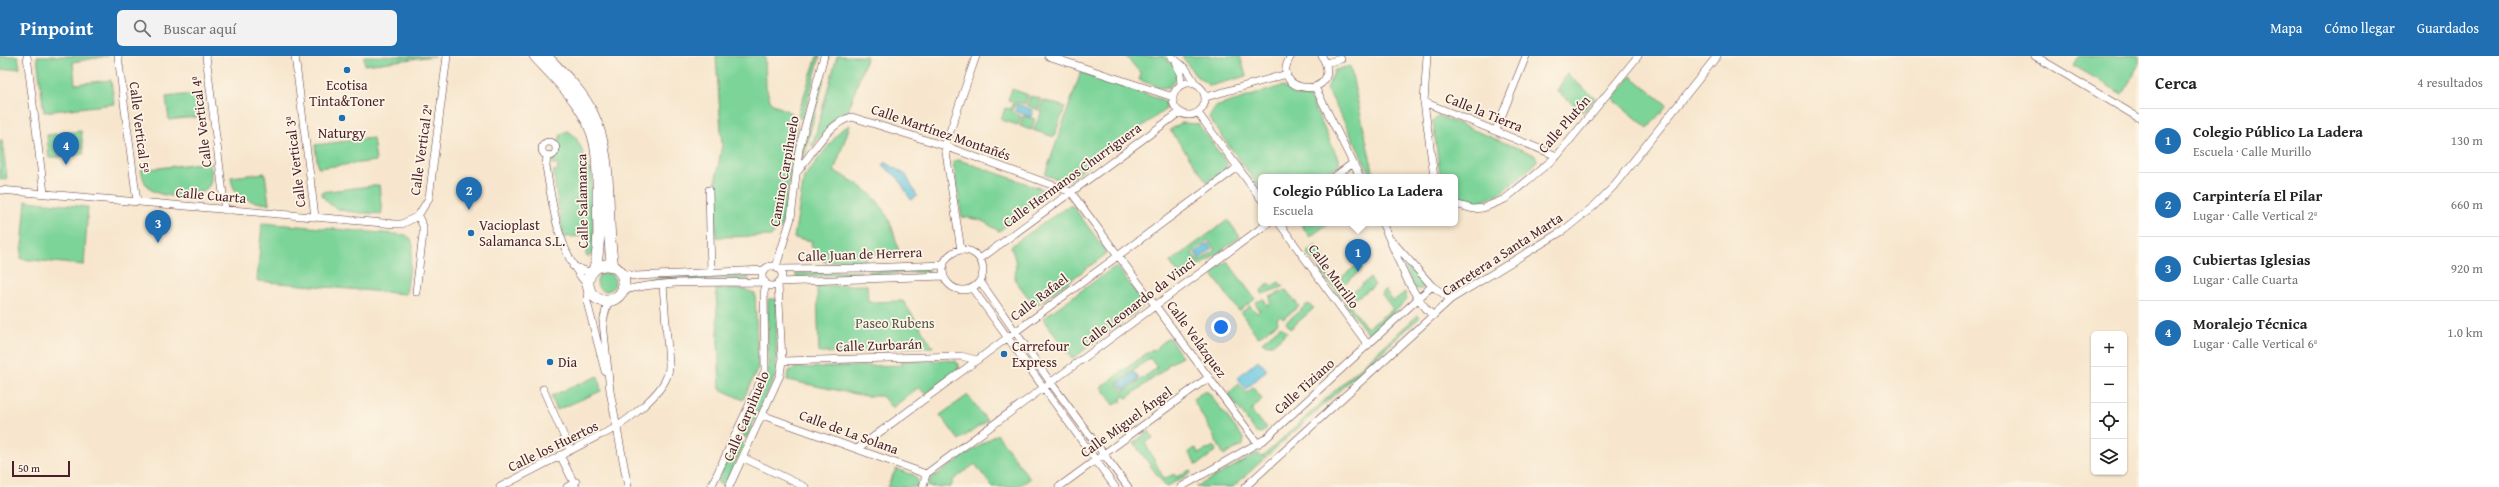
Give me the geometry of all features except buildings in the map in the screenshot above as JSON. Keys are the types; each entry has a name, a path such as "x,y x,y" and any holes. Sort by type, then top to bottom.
{"main road":[{"name":"Calle Salamanca","path":"535,56 568,86 592,112 602,137 606,158 609,248 617,270"},
{"name":"Calle Salamanca","path":"546,56 568,86 586,118 596,148 599,249 593,271"},
{"path":"604,265 617,270 624,282 622,291 616,298 608,301 599,300 592,295 588,287 593,271 604,265"}],"street":[{"path":"27,56 44,193"},
{"name":"Calle Vertical 5ª","path":"118,56 137,202"},
{"name":"Calle Vertical 4ª","path":"206,56 225,210"},
{"name":"Calle Vertical 3ª","path":"295,56 315,217"},
{"name":"Calle Vertical 2ª","path":"416,292 423,234 423,226 418,216 429,198 447,56"},
{"name":"Camino Carpihuelo","path":"777,268 791,218 798,171 799,149 824,56"},
{"path":"961,250 945,146 976,56"},
{"path":"1048,56 1173,97"},
{"path":"1291,56 1288,62 1287,74 1292,82 1298,87 1307,89 1316,87 1325,77 1326,64 1322,56"},
{"path":"1427,56 1424,102 1434,174"},
{"path":"1496,130 1526,56"},
{"name":"Calle Plutón","path":"1458,205 1473,209 1492,206 1505,199 1556,156 1638,56"},
{"name":"Carretera a Santa Marta","path":"1245,487 1451,299 1564,230 1594,206 1612,188 1717,56"},
{"path":"2036,56 2139,118"},
{"path":"1174,59 1186,69 1195,83 1202,89 1206,97 1202,109 1198,113 1192,115 1180,112 1173,102 1173,97 1181,85 1180,73 1174,59"},
{"path":"1326,64 1341,59"},
{"path":"1206,97 1287,74"},
{"path":"1181,85 1195,83"},
{"path":"1316,87 1358,174"},
{"name":"Calle la Tierra","path":"1424,102 1496,130 1556,156"},
{"name":"Calle Hermanos Churriguera","path":"980,259 1180,112"},
{"path":"1198,113 1258,195"},
{"name":"Calle Martínez Montañés","path":"798,171 835,125 844,118 852,117 945,146 1071,192"},
{"name":"Calle Salamanca","path":"547,155 546,166 558,233 572,265 588,287"},
{"path":"1338,174 1353,163"},
{"name":"Calle Rafael","path":"857,449 1118,254 1238,167"},
{"name":"Calle Cuarta","path":"0,190 402,224 418,216"},
{"path":"709,190 711,273"},
{"name":"Calle Velázquez","path":"1071,192 1258,444"},
{"name":"Calle Leonardo da Vinci","path":"926,474 1264,226"},
{"name":"Calle Murillo","path":"1281,226 1368,345"},
{"path":"1384,226 1390,238 1398,262 1417,300 1433,316"},
{"path":"1390,238 1432,286 1451,299"},
{"path":"961,250 975,253 980,259 983,274 980,281 972,288 963,290 955,288 948,283 944,276 944,265 952,253 961,250"},
{"name":"Calle Salamanca","path":"572,265 593,271"},
{"name":"Calle Juan de Herrera","path":"777,268 864,268 944,265"},
{"path":"617,270 635,276 764,270 772,266 777,268 781,275 778,282 770,285 765,283 663,285 637,287 622,291"},
{"path":"764,270 762,274 765,283"},
{"name":"Calle Juan de Herrera","path":"778,282 944,276"},
{"path":"980,281 1014,332 1128,487"},
{"name":"Calle Carpihuelo","path":"729,487 744,458 780,375 782,362 778,282"},
{"name":"Calle Carpihuelo","path":"711,487 765,371 765,283"},
{"name":"Calle los Huertos","path":"500,486 560,454 600,435 610,432 640,408 667,376 669,364 663,285"},
{"name":"Calle Tiziano","path":"1180,487 1258,444 1432,286"},
{"path":"588,287 587,302 610,391"},
{"path":"972,288 1115,487"},
{"path":"608,301 603,322 610,391 629,485"},
{"name":"Calle Zurbarán","path":"782,362 961,356 976,360"},
{"name":"Calle Miguel Ángel","path":"1059,487 1209,378"},
{"path":"543,389 570,450"},
{"name":"Calle de La Solana","path":"762,415 926,474"},
{"path":"560,454 576,485 567,487"},
{"path":"744,458 805,487"},
{"path":"923,487 926,474"}],"green space":[{"path":"0,56 18,56 20,68 0,70"},
{"path":"37,56 108,56 73,62 75,84 111,80 114,104 44,112"},
{"path":"364,56 435,56 365,65"},
{"path":"716,56 765,56 766,87 771,103 795,115 797,124 784,217 781,229 776,230 772,236 716,237 715,184 722,145"},
{"path":"817,56 820,56 803,118 800,119 798,114"},
{"path":"827,56 829,56 804,158 802,159 802,150"},
{"path":"837,56 867,56 847,114 833,122 812,147"},
{"path":"1126,56 1164,56 1176,70 1176,79 1169,87 1162,88 1139,80 1141,74"},
{"path":"1182,56 1240,56 1246,76 1210,86 1195,75"},
{"path":"2078,56 2139,56 2139,66 2122,94 2073,65"},
{"path":"1350,66 1374,174 1370,174 1327,88 1335,70"},
{"path":"1081,72 1165,101 1166,109 1069,180 1060,180 1045,175"},
{"path":"1567,74 1595,98 1583,112 1557,91"},
{"path":"1631,76 1667,105 1648,128 1613,99"},
{"path":"1282,86 1295,95 1310,98 1340,163 1327,174 1258,174 1258,186 1209,118 1215,107"},
{"path":"1012,89 1028,95 1025,104 1016,102 1012,112 1021,116 1018,125 1001,120 1005,108 1011,109 1013,102 1008,100"},
{"path":"201,93 205,116 169,120 166,97"},
{"path":"1030,96 1041,99 1038,110 1027,105"},
{"path":"1043,100 1065,107 1054,137 1033,130 1042,112 1040,110"},
{"path":"1023,116 1035,119 1031,130 1020,126"},
{"path":"1439,116 1535,155 1537,160 1535,164 1508,187 1488,199 1477,202 1466,201 1458,198 1458,174 1440,174 1433,121"},
{"path":"1181,123 1198,124 1227,163 1226,169 1207,182 1170,130"},
{"path":"850,125 834,171 860,186 878,203 885,212 891,224 899,253 866,255 866,261 824,262 811,246 812,241 794,238 804,177 841,130"},
{"path":"81,131 84,154 49,158 47,135"},
{"path":"567,131 575,137 581,148 589,170 592,170 594,241 593,252 589,257 586,256 587,236 563,237 553,171 558,170 557,164 552,164 561,134"},
{"path":"373,138 376,161 318,168 315,145"},
{"path":"0,140 2,140 7,180 0,179"},
{"path":"959,160 1048,191 1049,194 999,231 981,220 962,217 953,162"},
{"path":"210,162 210,184 206,189 191,195 163,195 150,189 146,185 141,170"},
{"path":"265,173 269,204 255,202 244,198 239,195 232,184 231,177"},
{"path":"379,185 382,214 339,209 325,200 321,192"},
{"path":"26,201 88,207 84,265 21,259"},
{"path":"1068,206 1073,206 1105,250 1105,255 1035,306 1015,280 1016,263 1011,246"},
{"path":"1228,220 1240,237 1182,279 1170,262","holes":["1208,240 1215,250 1198,262 1192,253"]},
{"path":"262,223 406,235 411,239 413,246 406,294 257,281"},
{"path":"1302,226 1325,226 1310,237"},
{"path":"1316,246 1326,260 1320,265 1367,328 1393,309 1381,293 1385,290 1393,301 1405,292 1407,300 1371,334 1367,333 1307,252"},
{"path":"1227,261 1255,299 1239,311 1211,273"},
{"path":"1359,263 1363,269 1345,283 1341,278"},
{"path":"1405,264 1422,279 1424,286 1422,289 1415,289 1404,265"},
{"path":"1113,268 1118,268 1143,302 1142,307 1072,359 1043,318"},
{"path":"929,269 929,272 868,274 868,271"},
{"path":"861,271 861,274 796,277 796,273"},
{"path":"602,273 610,273 615,278 613,289 610,291 602,291 597,286 597,278"},
{"path":"748,275 749,279 649,282 649,279"},
{"path":"1370,278 1375,285 1355,299 1351,293"},
{"path":"1279,282 1283,287 1262,294 1261,290 1270,283 1272,286"},
{"name":"Paseo Rubens","path":"867,285 868,302 903,301 933,347 892,348 890,346 887,351 819,353 817,286"},
{"path":"716,289 742,289 755,293 758,368 743,400 720,389"},
{"path":"1286,290 1299,306 1283,319 1280,316 1277,319 1278,323 1258,337 1241,313 1250,306 1257,313 1260,310 1256,305 1256,302 1264,299 1267,305 1271,302 1270,297"},
{"path":"768,299 777,299 776,374 746,438 740,434 768,371"},
{"path":"1308,304 1314,308 1290,329 1286,322"},
{"path":"1418,315 1420,317 1233,487 1196,487 1258,453 1262,457"},
{"path":"1281,326 1287,332 1275,343 1267,345 1262,342"},
{"path":"1169,337 1182,357 1167,365 1168,367 1127,398 1124,396 1120,399 1122,401 1114,405 1101,387 1151,350 1153,351","holes":["1150,358 1157,368 1123,392 1117,383"]},
{"path":"901,361 956,361 959,367 957,372 925,394 919,387 892,408 882,396 865,396 787,380 788,372 794,368 903,365"},
{"path":"598,376 601,391 557,410 551,396"},
{"path":"1239,384 1247,393 1253,387 1262,399 1251,411 1267,428 1262,433 1256,432 1228,394"},
{"path":"1203,392 1208,392 1244,439 1243,445 1224,455 1193,399"},
{"path":"968,395 987,421 959,440 940,415"},
{"path":"1059,398 1096,448 1095,450 1056,400"},
{"path":"1149,431 1153,438 1145,443 1164,479 1174,474 1176,477 1190,470 1191,473 1166,487 1134,443"},
{"path":"997,434 1030,479 1017,487 992,487 975,464 953,480 951,487 928,487 929,480"},
{"path":"737,440 744,444 724,486 717,482"},
{"path":"1214,446 1216,451 1197,465 1188,452 1196,448 1198,454"},
{"path":"896,469 914,475 918,481 917,487 887,487"}],"water":[{"path":"1017,104 1033,110 1031,117 1015,111"},
{"path":"885,162 906,175 917,196 911,200 898,178 882,165"},
{"path":"1208,243 1212,249 1199,259 1195,253"},
{"path":"1258,360 1267,370 1246,389 1237,378"},
{"path":"1134,372 1139,379 1124,390 1119,383"}],"place":[{"name":"Ecotisa Tinta&Toner","path":"347,70"},
{"name":"Naturgy","path":"342,118"},
{"name":"Moralejo Técnica","path":"66,165"},
{"name":"Carpintería El Pilar","path":"469,210"},
{"name":"Vacioplast Salamanca S.L.","path":"471,233"},
{"name":"Cubiertas Iglesias","path":"158,243"},
{"name":"Colegio Público La Ladera","path":"1358,272"},
{"name":"Carrefour Express","path":"1004,354"},
{"name":"Dia","path":"550,362"}]}
